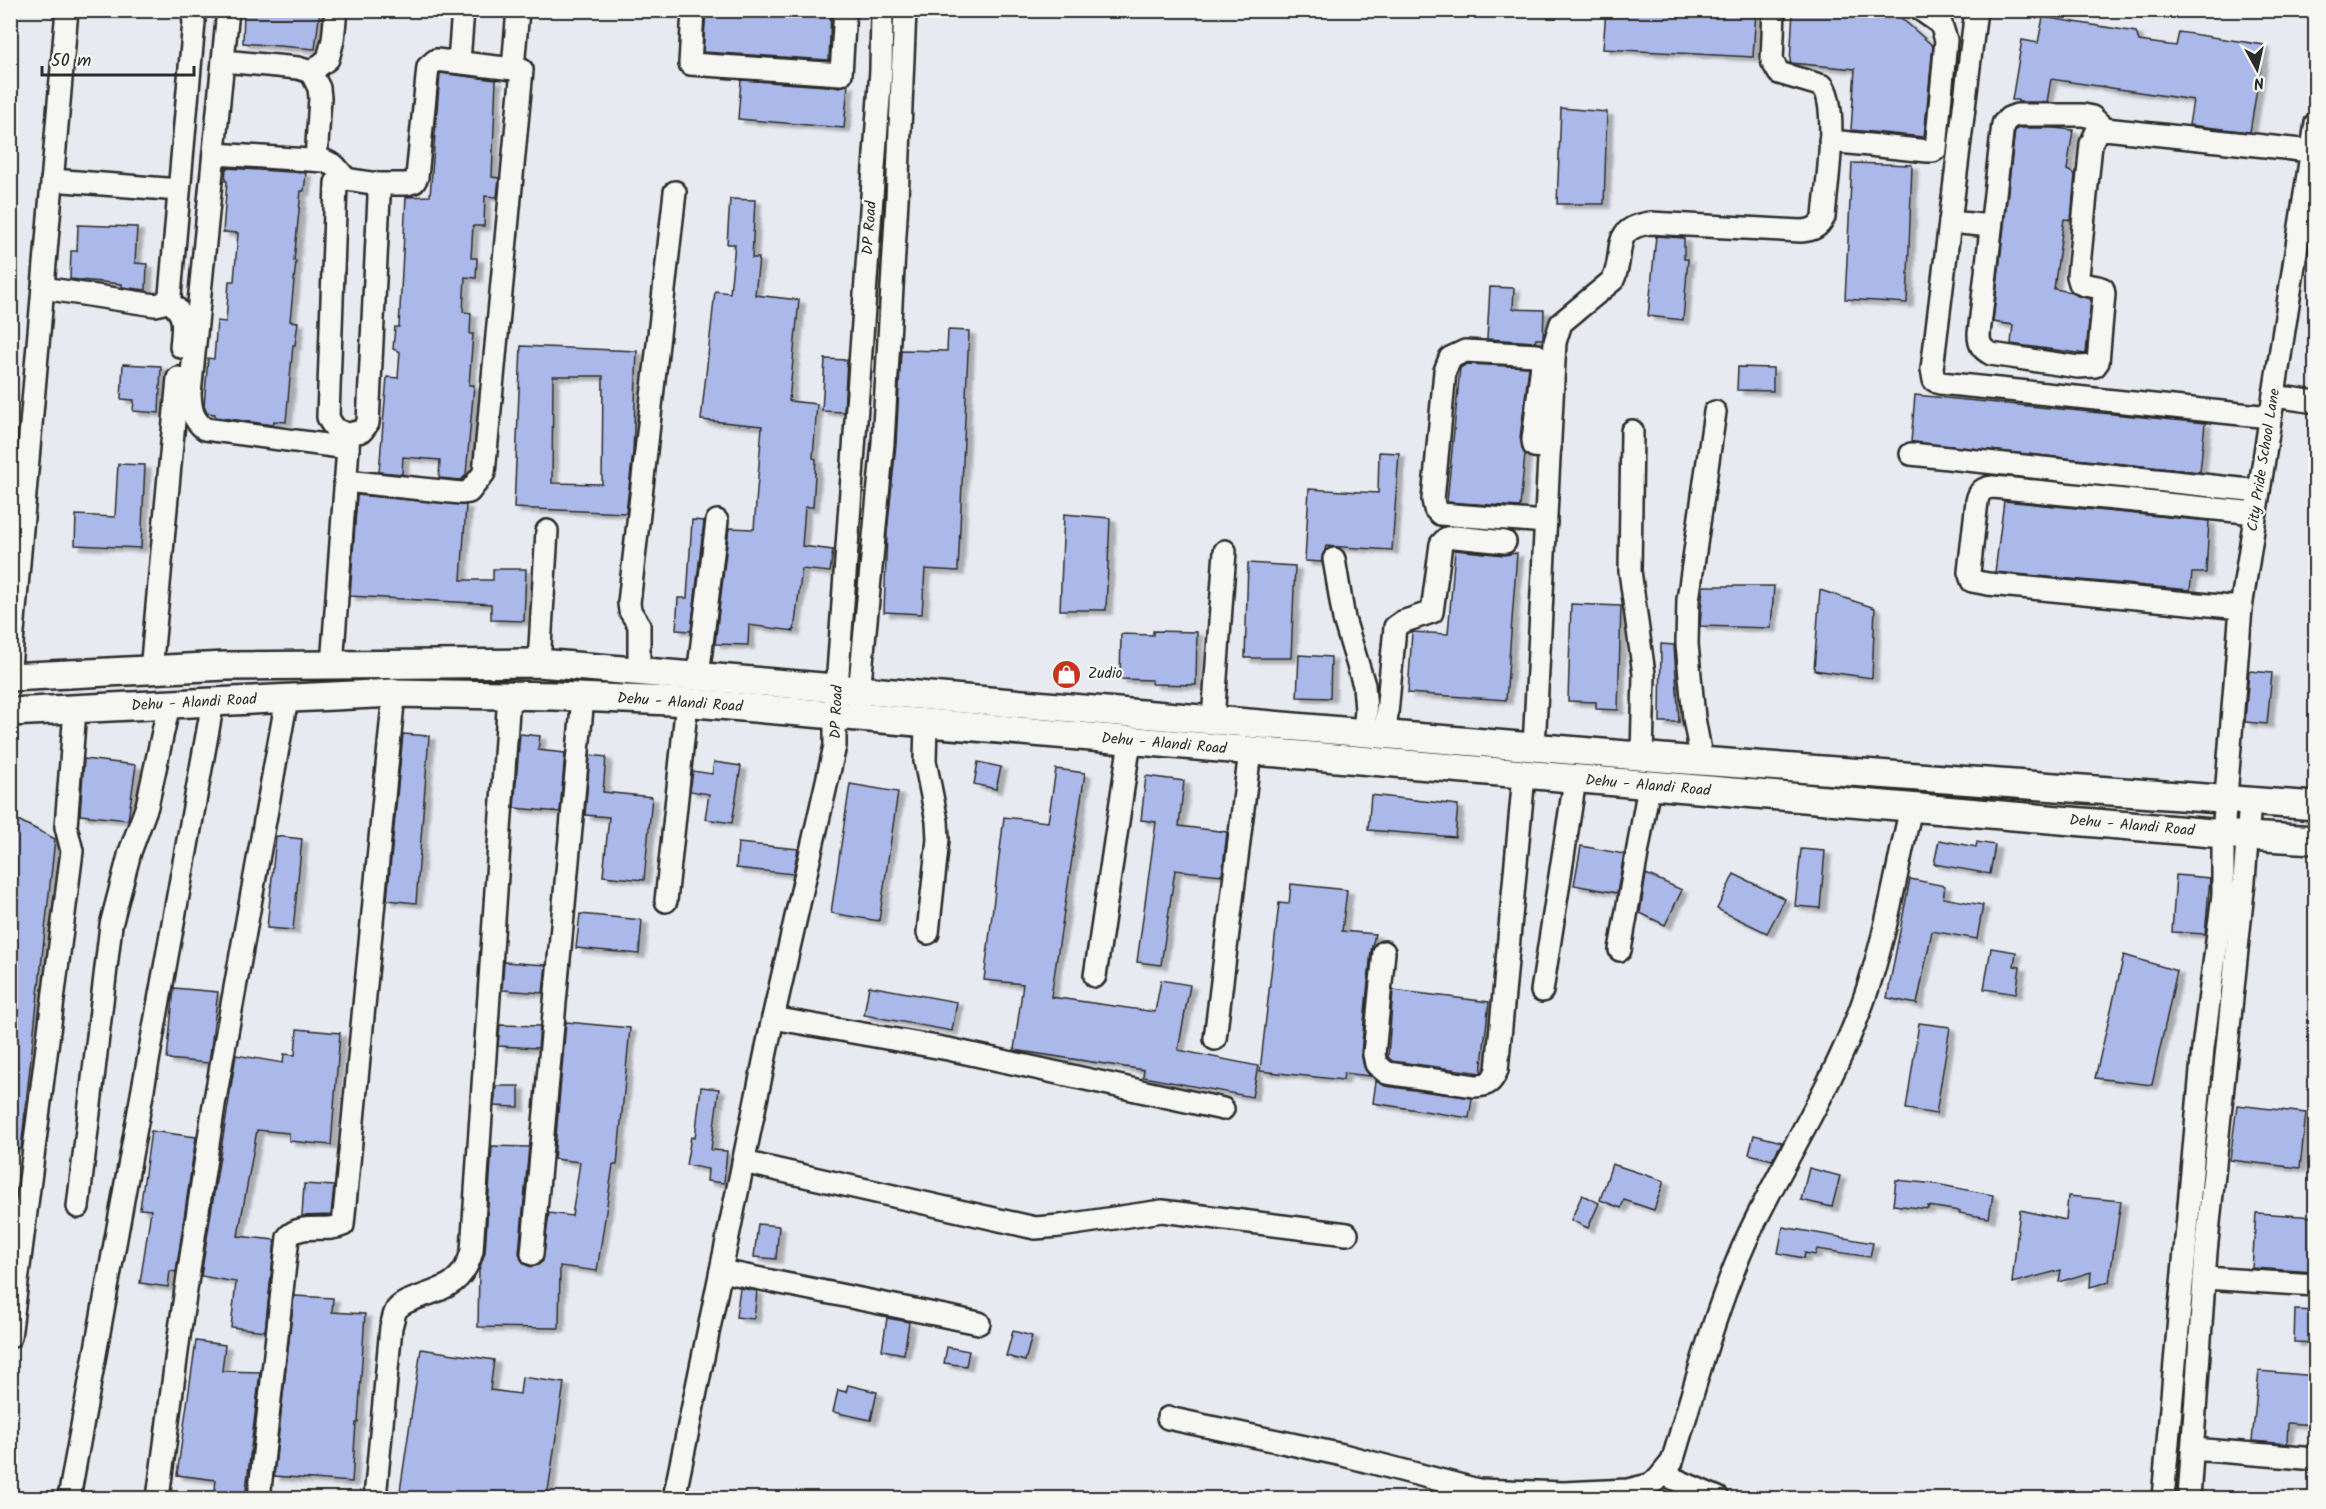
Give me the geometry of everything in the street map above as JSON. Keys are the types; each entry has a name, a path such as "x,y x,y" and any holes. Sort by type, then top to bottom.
{"main road":[{"name":"Dehu - Alandi Road","path":"10,677 225,666 547,664 1702,762 2316,806"},
{"path":"547,664 554,696"},
{"name":"Dehu - Alandi Road","path":"10,712 394,693 554,696 687,702 1575,780 2316,840"}],"street":[{"path":"10,667 67,10"},
{"path":"43,288 155,305 162,304 170,295 194,22 192,10"},
{"path":"228,10 190,394 191,410 196,422 205,429 348,441 362,431 368,423 378,184"},
{"path":"311,72 328,59 333,40 336,10"},
{"path":"459,61 462,10"},
{"path":"513,68 518,10"},
{"path":"693,10 690,64 841,74 845,10"},
{"name":"DP Road","path":"849,689 882,10"},
{"name":"DP Road","path":"773,1017 845,716 883,443 905,10"},
{"path":"1534,747 1556,333 1561,323 1613,280 1617,272 1620,245 1629,229 1650,223 1812,231 1820,226 1824,218 1830,141 1830,102 1823,86 1779,74 1775,68 1772,61 1774,10"},
{"path":"1830,141 1928,151 1936,149 1946,40 1941,24 1921,10"},
{"path":"1976,10 1932,369 1934,380 1940,383 2270,417"},
{"path":"881,42 903,44"},
{"path":"332,665 345,481 348,441 333,428 328,417 336,183 346,179 378,184 414,182 417,177 428,67 436,60 522,70 484,473 469,492 461,493 345,481"},
{"path":"223,61 298,68 311,72 319,88 320,98 316,160"},
{"path":"2105,129 2092,117 2083,116 2017,115 2009,118 2003,124 1979,334 1979,343 1983,350 1991,354 2078,367 2095,366 2098,362 2103,289 2097,286 2085,286 2080,283 2078,276 2091,144 2096,133 2105,129 2311,151"},
{"name":"City Pride School Lane","path":"2235,835 2238,800 2241,608 2316,123"},
{"path":"214,154 325,161 335,166 346,179"},
{"path":"52,180 179,190"},
{"path":"639,671 639,625 630,611 629,603 675,192"},
{"path":"1950,222 1991,226"},
{"path":"151,671 183,331 183,318 180,311 167,300"},
{"path":"1546,522 1440,514 1435,510 1433,500 1445,371 1450,358 1465,351 1537,355 1542,364 1534,446 1550,448"},
{"path":"2274,396 2316,402"},
{"path":"1702,762 1694,718 1687,644 1688,600 1715,412"},
{"path":"1632,431 1630,571 1644,674 1642,757"},
{"path":"1911,454 2259,491"},
{"path":"2241,608 1988,584 1972,580 1969,572 1978,494 1985,488 1993,487 2256,513"},
{"path":"698,676 717,522"},
{"path":"547,531 547,664"},
{"path":"1375,734 1395,627 1402,622 1432,612 1441,544 1447,538 1455,537 1505,542"},
{"path":"1213,720 1225,551"},
{"path":"1334,559 1344,619 1364,685 1366,710 1375,734"},
{"path":"259,1498 288,1237 293,1231 301,1229 334,1229 343,1226 394,693"},
{"path":"375,1498 393,1318 397,1309 406,1302 448,1286 459,1278 468,1268 472,1251 509,695"},
{"path":"532,1254 583,697"},
{"path":"158,1498 180,1329 214,1105 287,698"},
{"path":"69,1498 213,702"},
{"path":"666,901 687,702"},
{"path":"78,1207 111,925 130,852 147,806 169,704"},
{"path":"10,1337 72,851 66,827 75,710"},
{"path":"926,723 926,761 938,822 928,933"},
{"path":"1095,976 1131,741"},
{"path":"1215,1039 1250,751"},
{"path":"1384,952 1374,1054 1376,1064 1387,1073 1474,1086 1484,1086 1493,1080 1497,1070 1524,775"},
{"path":"1542,991 1575,780"},
{"path":"1620,951 1649,786"},
{"path":"1168,1418 1343,1455 1478,1490 1547,1496 1628,1490 1649,1485 1663,1474 1672,1462 1725,1292 1747,1238 1832,1072 1863,1003 1877,959 1911,808"},
{"path":"2189,1498 2235,835"},
{"path":"2163,1498 2203,1048 2223,895 2235,835"},
{"path":"674,1498 773,1017 948,1049 1223,1109"},
{"path":"743,1162 1035,1228 1162,1211 1347,1234"},
{"path":"721,1271 979,1323"},
{"path":"2204,1278 2316,1285"},
{"path":"2192,1449 2316,1459"},
{"path":"1663,1474 1718,1498"}],"building":[{"path":"244,10 320,10 315,49 243,43"},
{"path":"706,10 831,10 829,60 703,52"},
{"path":"1606,10 1756,10 1753,57 1603,49"},
{"path":"1793,10 1892,10 1933,46 1924,137 1851,130 1855,69 1790,63"},
{"path":"2043,17 2136,32 2139,41 2176,46 2179,32 2264,45 2250,132 2189,125 2193,100 2051,79 2047,102 2012,100 2022,40 2038,43"},
{"path":"440,73 496,80 492,177 499,178 497,197 485,196 484,226 473,226 471,258 477,258 476,278 465,277 463,312 471,313 470,334 473,334 469,385 474,385 466,475 461,480 439,478 440,460 403,457 402,474 379,472 387,377 398,378 400,352 393,349 395,327 399,327 406,197 430,196"},
{"path":"741,80 840,87 848,84 844,128 738,119"},
{"path":"1561,108 1607,112 1604,204 1557,204"},
{"path":"2019,128 2073,130 2067,170 2075,174 2071,220 2064,219 2054,289 2091,299 2086,354 2011,344 2013,325 1993,322 2015,130"},
{"path":"1852,163 1912,165 1907,303 1845,299"},
{"path":"226,168 306,173 304,191 301,191 294,261 296,261 290,321 298,322 295,345 293,345 286,422 274,421 273,425 215,417 215,414 207,413 204,406 208,358 214,359 217,321 226,322 229,281 234,281 238,233 223,232"},
{"path":"730,199 755,200 752,258 759,258 755,295 799,300 789,401 817,404 813,458 816,459 813,507 805,507 802,546 833,550 830,572 802,569 794,631 749,625 748,645 715,644 729,528 754,529 762,426 701,420 715,291 730,293 735,244 727,244"},
{"path":"78,225 137,227 135,263 147,264 146,290 122,287 122,284 70,279 71,251 77,251"},
{"path":"1656,236 1684,238 1684,259 1688,259 1683,320 1648,316"},
{"path":"1490,287 1514,288 1513,309 1544,310 1543,339 1536,339 1535,342 1487,339"},
{"path":"948,330 969,331 958,571 925,569 922,614 884,612 887,533 896,444 901,350 947,351"},
{"path":"521,346 637,351 633,452 626,513 514,508","holes":["553,376 603,376 602,484 552,483"]},
{"path":"825,359 847,360 844,412 822,411"},
{"path":"123,364 161,366 159,413 133,411 134,400 121,399"},
{"path":"1467,364 1529,367 1520,438 1525,454 1520,507 1447,502 1460,368"},
{"path":"1738,367 1773,368 1773,391 1737,390"},
{"path":"1915,395 2205,423 2200,472 1911,442"},
{"path":"1379,452 1399,453 1392,550 1326,546 1322,562 1305,561 1309,489 1378,493"},
{"path":"118,464 145,465 141,548 75,545 76,515 115,517"},
{"path":"357,495 466,505 461,580 493,580 493,569 526,569 524,621 491,620 491,604 350,596"},
{"path":"2004,501 2209,521 2206,573 2192,573 2190,590 1995,572"},
{"path":"1064,514 1110,518 1106,610 1060,610"},
{"path":"692,520 704,521 691,631 676,630 678,598 687,598"},
{"path":"1455,550 1504,555 1517,553 1506,700 1408,693 1412,632 1448,634"},
{"path":"1248,563 1295,566 1291,658 1245,658"},
{"path":"1703,586 1774,586 1771,628 1700,626"},
{"path":"1820,590 1875,608 1872,678 1814,670"},
{"path":"1571,604 1621,606 1618,710 1596,709 1596,702 1568,701"},
{"path":"1153,631 1197,632 1196,685 1152,684 1152,680 1120,679 1121,634 1153,635"},
{"path":"1661,644 1674,645 1679,722 1660,722"},
{"path":"1299,655 1331,657 1330,698 1297,697"},
{"path":"2249,671 2272,673 2267,724 2245,722"},
{"path":"403,734 429,736 416,903 387,900"},
{"path":"520,734 540,736 538,750 565,753 560,812 514,808"},
{"path":"590,755 606,757 603,792 652,797 644,880 603,876 609,817 585,815"},
{"path":"84,759 136,765 128,820 80,815"},
{"path":"714,762 741,766 732,823 705,819 709,794 690,791 693,771 712,774"},
{"path":"978,762 1001,767 996,789 974,784"},
{"path":"1056,769 1085,773 1051,997 1155,1012 1161,980 1190,985 1178,1050 1258,1066 1252,1097 1143,1077 1144,1070 1014,1050 1023,984 984,980 1004,817 1048,822"},
{"path":"1146,776 1184,781 1179,826 1227,832 1222,875 1175,870 1161,965 1137,962 1156,822 1141,820"},
{"path":"850,784 898,792 879,921 831,913"},
{"path":"1371,795 1458,805 1455,837 1368,830"},
{"path":"10,816 55,839 21,1149 10,1148"},
{"path":"276,836 302,839 293,930 267,928"},
{"path":"1939,840 1976,847 1977,842 1995,845 1990,874 1934,864"},
{"path":"738,843 798,849 793,874 736,868"},
{"path":"1581,846 1624,854 1617,893 1574,885"},
{"path":"1801,849 1825,851 1820,908 1795,906"},
{"path":"1646,874 1682,890 1665,925 1640,913"},
{"path":"1734,874 1785,899 1767,933 1717,909"},
{"path":"2176,875 2210,878 2205,934 2172,932"},
{"path":"1910,879 1945,886 1943,898 1983,905 1977,939 1932,931 1917,1004 1887,998"},
{"path":"1291,884 1347,890 1342,931 1375,934 1371,951 1361,1053 1364,1067 1370,1076 1344,1073 1343,1080 1260,1071 1279,903 1289,904"},
{"path":"580,914 642,920 639,954 576,948"},
{"path":"1991,948 2016,952 2014,966 2020,967 2016,994 1984,989"},
{"path":"2124,955 2177,971 2152,1085 2095,1078"},
{"path":"504,962 546,965 543,993 502,990"},
{"path":"869,986 957,1002 952,1031 864,1015"},
{"path":"174,988 218,992 209,1063 167,1059"},
{"path":"1393,990 1489,1002 1481,1073 1392,1061 1388,1057"},
{"path":"566,1022 630,1028 617,1165 613,1165 597,1271 560,1266 559,1328 478,1327 479,1270 485,1252 492,1146 529,1147 519,1253 524,1264 531,1267 543,1261 549,1213 572,1216 580,1162 554,1159"},
{"path":"1919,1023 1950,1027 1936,1114 1906,1109"},
{"path":"500,1025 540,1026 538,1048 498,1046"},
{"path":"297,1029 340,1033 331,1145 289,1141 289,1133 257,1130 238,1236 275,1240 265,1331 231,1327 236,1282 201,1276 236,1055 283,1063 284,1054 295,1055"},
{"path":"1376,1081 1385,1086 1472,1098 1469,1118 1373,1103"},
{"path":"496,1086 519,1086 519,1107 494,1106"},
{"path":"701,1087 719,1089 711,1150 727,1151 724,1183 707,1181 708,1169 686,1165 691,1137 695,1138"},
{"path":"2237,1105 2306,1113 2300,1168 2230,1160"},
{"path":"151,1131 196,1137 176,1272 170,1271 168,1287 140,1283 151,1210 140,1209"},
{"path":"1754,1135 1782,1142 1772,1160 1749,1154"},
{"path":"1612,1164 1664,1181 1654,1210 1624,1200 1621,1208 1600,1200"},
{"path":"1809,1168 1840,1176 1832,1207 1801,1200"},
{"path":"1896,1180 1936,1184 1993,1195 1989,1218 1928,1206 1928,1209 1893,1205"},
{"path":"304,1184 334,1186 331,1215 302,1216"},
{"path":"1582,1195 1599,1203 1588,1228 1571,1220"},
{"path":"2068,1196 2121,1201 2109,1282 2090,1287 2091,1272 2059,1282 2061,1270 2012,1283 2020,1210 2066,1220"},
{"path":"2256,1213 2316,1217 2316,1272 2252,1268"},
{"path":"758,1224 779,1226 776,1259 754,1257"},
{"path":"1783,1227 1873,1243 1870,1257 1817,1249 1815,1255 1805,1253 1804,1258 1778,1253"},
{"path":"740,1288 757,1291 754,1319 736,1317"},
{"path":"294,1296 333,1298 332,1312 365,1314 352,1482 274,1476"},
{"path":"2295,1310 2316,1311 2316,1343 2294,1342"},
{"path":"887,1318 909,1322 904,1354 882,1350"},
{"path":"1013,1331 1032,1336 1025,1361 1006,1356"},
{"path":"196,1341 225,1345 222,1371 260,1372 245,1498 214,1498 216,1480 177,1475"},
{"path":"947,1347 969,1351 966,1366 944,1363"},
{"path":"421,1349 494,1360 490,1390 520,1394 522,1377 564,1383 547,1498 399,1498"},
{"path":"2259,1371 2316,1376 2316,1425 2288,1423 2287,1444 2252,1441"},
{"path":"848,1385 877,1392 871,1420 833,1412 838,1390 846,1392"}],"place":[{"name":"Zudio","path":"1067,674"}]}
